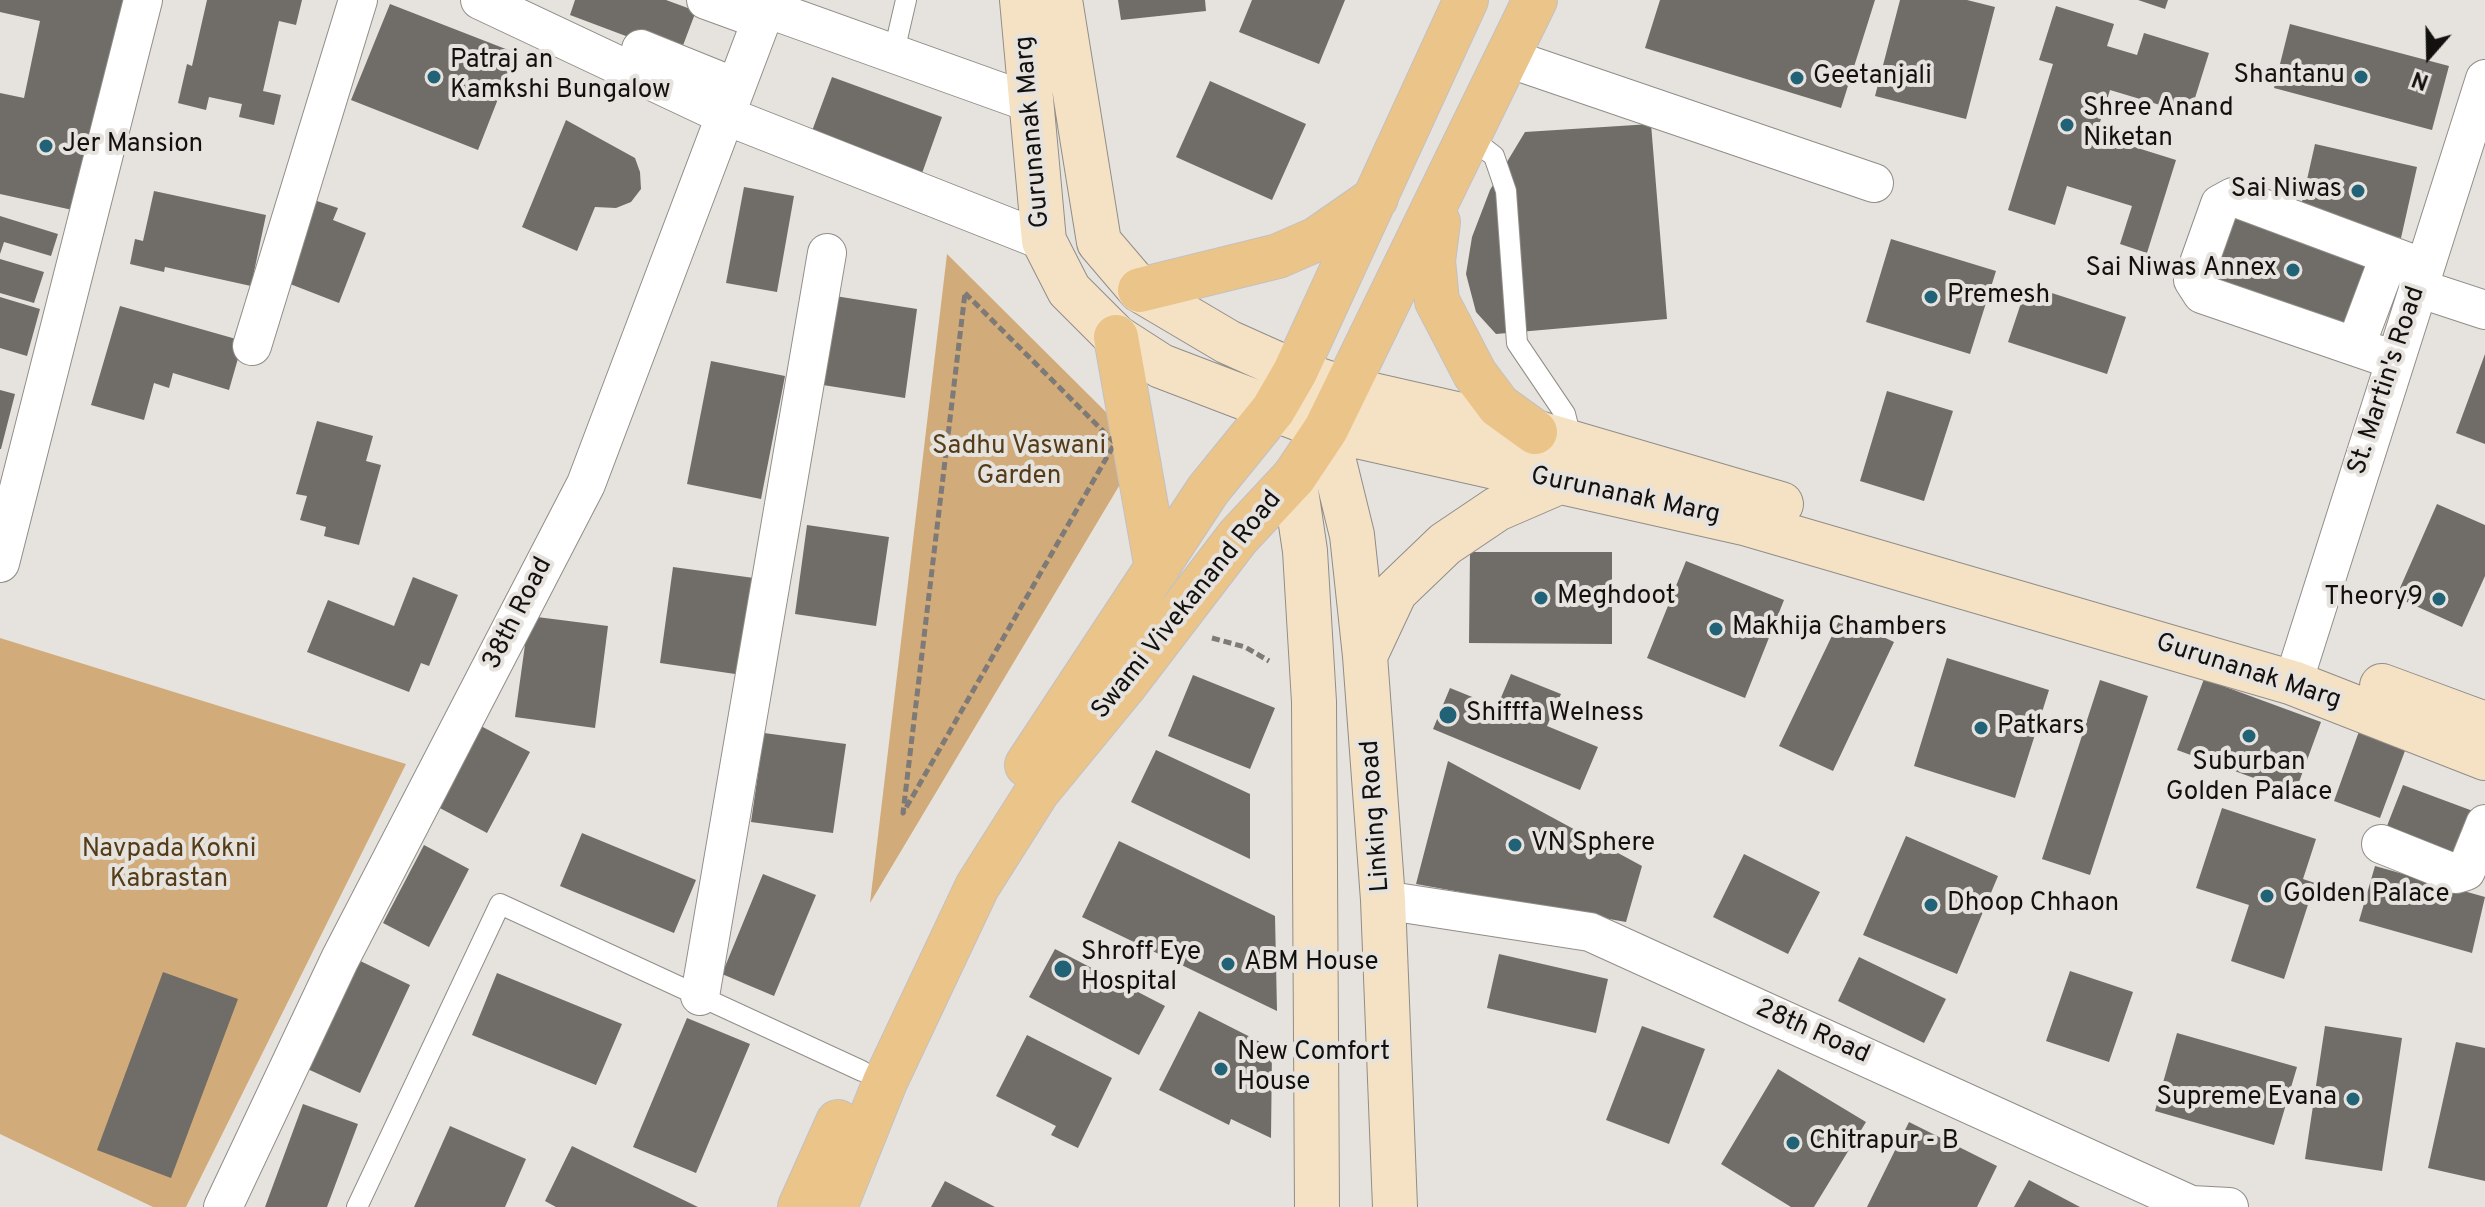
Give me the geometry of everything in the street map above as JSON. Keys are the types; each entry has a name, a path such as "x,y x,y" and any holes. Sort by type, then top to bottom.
{"main road":[{"name":"Gurunanak Marg","path":"1022,0 1044,241 1069,290 1116,337 1161,366 1326,429 1744,523 2297,669 2485,758"},
{"name":"Gurunanak Marg","path":"1060,0 1099,242 1140,290 1201,329 1295,372 1346,389 1554,438 2297,669 2485,724"},
{"name":"Swami Vivekanand Road","path":"835,1207 947,888 1208,490 1273,410 1295,372 1466,0"},
{"name":"Swami Vivekanand Road","path":"800,1207 862,1071 905,1008 1037,792 1160,640 1238,537 1294,477 1326,429 1388,308 1442,188 1535,0"},
{"path":"1442,188 1433,261 1437,301 1475,374 1499,406 1554,438"},
{"path":"1140,290 1278,256 1317,239 1376,198"},
{"path":"1116,337 1157,569"},
{"path":"1273,410 1294,477 1305,551 1314,702 1317,1207"},
{"name":"Linking Road","path":"1326,429 1352,535 1365,656 1383,900 1395,1207"},
{"path":"1365,656 1395,592 1445,544 1497,509 1557,483"}],"street":[{"path":"0,563 143,0"},
{"path":"252,346 358,0"},
{"path":"480,0 552,15 730,101 1044,241"},
{"path":"706,0 765,9 1031,103"},
{"name":"38th Road","path":"223,1207 340,959 586,484 765,9"},
{"path":"1508,58 1874,183"},
{"name":"St. Martin's Road","path":"2297,669 2394,360 2411,271 2485,79"},
{"path":"2394,360 2202,294 2193,280 2220,204 2233,197 2411,271 2485,310"},
{"path":"700,996 827,253"},
{"path":"2356,345 2411,271"},
{"path":"2381,844 2456,874 2466,871 2485,824"},
{"name":"28th Road","path":"1383,900 1590,932 2190,1206 2229,1207"}],"lane":[{"path":"893,56 906,0"},
{"path":"1468,136 1494,156 1506,191 1517,343 1565,414 1554,438"},
{"path":"357,1207 500,904 862,1071"}],"path":[{"path":"965,293 1115,443 903,813 912,734 965,293"},
{"path":"1160,640 1213,638 1245,647 1279,668 1314,702"}],"green space":[{"name":"Sadhu Vaswani Garden","path":"947,254 1117,423 1122,481 870,903"},
{"name":"Navpada Kokni Kabrastan","path":"0,638 406,764 186,1207 153,1207 0,1134"}],"building":[{"name":"Jer Mansion","path":"0,0 123,0 77,211 0,194 0,93 24,98 40,21 0,12"},
{"path":"207,0 302,0 296,25 279,21 263,91 281,95 274,125 239,117 242,104 209,97 206,110 178,103 187,64 192,66"},
{"path":"575,0 666,0 696,11 679,56 570,15"},
{"path":"1118,0 1205,0 1206,11 1121,20"},
{"path":"1252,0 1345,0 1319,64 1239,32"},
{"name":"Geetanjali","path":"1660,0 1875,0 1841,108 1645,48"},
{"path":"1900,0 1967,0 1995,7 1966,119 1875,96"},
{"path":"2138,0 2168,0 2165,9"},
{"name":"Patraj an Kamkshi Bungalow","path":"390,4 516,53 478,150 351,100"},
{"name":"Shree Anand Niketan","path":"2056,6 2114,24 2107,46 2137,55 2144,33 2209,53 2190,114 2110,90 2096,135 2176,160 2147,253 2120,244 2132,206 2067,186 2055,225 2008,210 2053,64 2039,60"},
{"name":"Shantanu","path":"2290,24 2449,66 2432,130 2274,88"},
{"path":"832,77 942,117 920,179 809,139"},
{"path":"1210,81 1306,124 1272,200 1176,157"},
{"path":"566,120 635,158 640,172 641,189 631,202 616,208 595,207 577,251 522,227"},
{"path":"1651,124 1667,319 1496,334 1476,312 1466,274 1472,237 1490,190 1525,132"},
{"name":"Sai Niwas","path":"2315,144 2417,167 2401,238 2299,215"},
{"path":"744,187 794,196 777,292 726,283"},
{"path":"154,191 266,215 251,286 165,267 164,272 130,264 135,239 143,241"},
{"path":"317,201 338,208 333,220 366,233 339,303 285,282"},
{"name":"Sai Niwas Annex","path":"2236,207 2378,260 2351,333 2209,279"},
{"path":"0,216 58,234 51,256 4,242 0,254"},
{"name":"Premesh","path":"1891,239 1996,271 1970,354 1866,322"},
{"path":"0,259 44,272 34,303 0,293"},
{"path":"2027,285 2126,317 2107,374 2008,342"},
{"path":"835,296 917,309 905,398 823,385"},
{"path":"0,297 40,309 27,356 0,348"},
{"path":"120,306 243,341 229,390 173,373 169,388 154,383 144,420 91,405"},
{"path":"2485,354 2485,444 2456,433"},
{"path":"711,361 785,376 761,499 687,484"},
{"path":"0,390 15,394 1,449 0,449"},
{"path":"1887,391 1953,411 1924,501 1860,481"},
{"path":"317,421 373,436 366,461 381,465 359,545 324,536 326,527 300,520 307,496 296,494"},
{"path":"2437,504 2485,525 2485,576 2462,627 2396,597"},
{"path":"807,525 889,537 876,626 795,614"},
{"name":"Meghdoot","path":"1470,552 1612,552 1612,644 1469,643"},
{"name":"Makhija Chambers","path":"1686,561 1784,600 1745,698 1647,658"},
{"path":"673,567 754,578 742,675 660,663"},
{"path":"413,577 458,595 429,666 421,663 409,692 307,652 328,600 394,626"},
{"path":"529,616 608,626 595,728 515,717"},
{"path":"1841,617 1894,642 1833,771 1779,746"},
{"name":"Patkars","path":"1947,658 2049,690 2015,798 1914,766"},
{"path":"1511,674 1561,694 1547,726 1598,747 1580,790 1433,729 1450,688 1497,707"},
{"path":"1193,675 1275,708 1250,769 1168,736"},
{"name":"Suburban Golden Palace","path":"2204,679 2321,722 2295,793 2177,750"},
{"path":"2100,680 2148,696 2090,875 2042,859"},
{"path":"2362,723 2409,740 2380,818 2334,801"},
{"path":"479,725 530,752 487,833 436,806"},
{"path":"764,733 846,744 833,833 751,822"},
{"path":"1156,750 1250,794 1250,859 1131,802"},
{"name":"VN Sphere","path":"1448,761 1642,866 1626,922 1416,884"},
{"path":"2403,785 2481,814 2462,861 2385,831"},
{"name":"Golden Palace","path":"2222,808 2316,839 2303,879 2315,883 2284,979 2231,961 2249,905 2196,888"},
{"path":"582,833 696,880 674,933 560,886"},
{"name":"Dhoop Chhaon","path":"1906,836 1998,876 1957,974 1863,935"},
{"name":"ABM House","path":"1119,841 1275,916 1277,1011 1082,917"},
{"path":"424,845 469,869 429,947 383,923"},
{"path":"1744,854 1820,892 1788,954 1713,917"},
{"path":"2375,866 2485,897 2472,953 2359,921"},
{"path":"763,874 816,895 774,996 722,974"},
{"path":"1055,949 1165,1006 1139,1055 1029,997"},
{"path":"1499,954 1608,979 1596,1033 1487,1008"},
{"path":"352,957 410,985 360,1093 301,1066"},
{"path":"1859,957 1946,999 1924,1043 1838,1001"},
{"path":"2070,971 2133,992 2109,1062 2046,1041"},
{"path":"163,972 238,999 171,1178 97,1150"},
{"path":"497,973 622,1024 596,1085 472,1035"},
{"name":"New Comfort House","path":"1199,1011 1272,1048 1271,1138 1231,1119 1229,1125 1159,1090"},
{"path":"687,1018 750,1044 696,1173 633,1147"},
{"path":"1642,1026 1705,1049 1669,1144 1606,1120"},
{"name":"Supreme Evana","path":"2325,1026 2402,1038 2382,1171 2305,1159"},
{"path":"2177,1033 2297,1067 2274,1145 2155,1111"},
{"path":"1027,1035 1112,1078 1078,1148 1051,1135 1056,1126 996,1096"},
{"path":"2456,1042 2485,1048 2485,1181 2428,1168"},
{"name":"Chitrapur - B","path":"1778,1069 1866,1122 1814,1207 1791,1207 1721,1164"},
{"path":"303,1104 358,1124 327,1207 265,1207"},
{"path":"1909,1122 1997,1166 1977,1207 1867,1207"},
{"path":"450,1126 526,1159 505,1207 414,1207"},
{"path":"572,1146 698,1207 556,1207 545,1201"},
{"path":"2029,1180 2080,1207 2014,1207"},
{"path":"945,1181 995,1207 931,1207"}],"place":[{"name":"Patraj an Kamkshi Bungalow","path":"434,77"},
{"name":"Shantanu","path":"2361,77"},
{"name":"Geetanjali","path":"1797,78"},
{"name":"Shree Anand Niketan","path":"2067,125"},
{"name":"Jer Mansion","path":"46,146"},
{"name":"Sai Niwas","path":"2358,191"},
{"name":"Sai Niwas Annex","path":"2293,270"},
{"name":"Premesh","path":"1931,297"},
{"name":"Meghdoot","path":"1541,598"},
{"name":"Theory9","path":"2439,599"},
{"name":"Makhija Chambers","path":"1716,629"},
{"name":"Shifffa Welness","path":"1448,715"},
{"name":"Patkars","path":"1981,728"},
{"name":"Suburban Golden Palace","path":"2249,736"},
{"name":"VN Sphere","path":"1515,845"},
{"name":"Golden Palace","path":"2267,896"},
{"name":"Dhoop Chhaon","path":"1931,905"},
{"name":"ABM House","path":"1228,964"},
{"name":"Shroff Eye Hospital","path":"1063,969"},
{"name":"New Comfort House","path":"1221,1069"},
{"name":"Supreme Evana","path":"2353,1099"},
{"name":"Chitrapur - B","path":"1793,1143"}]}
